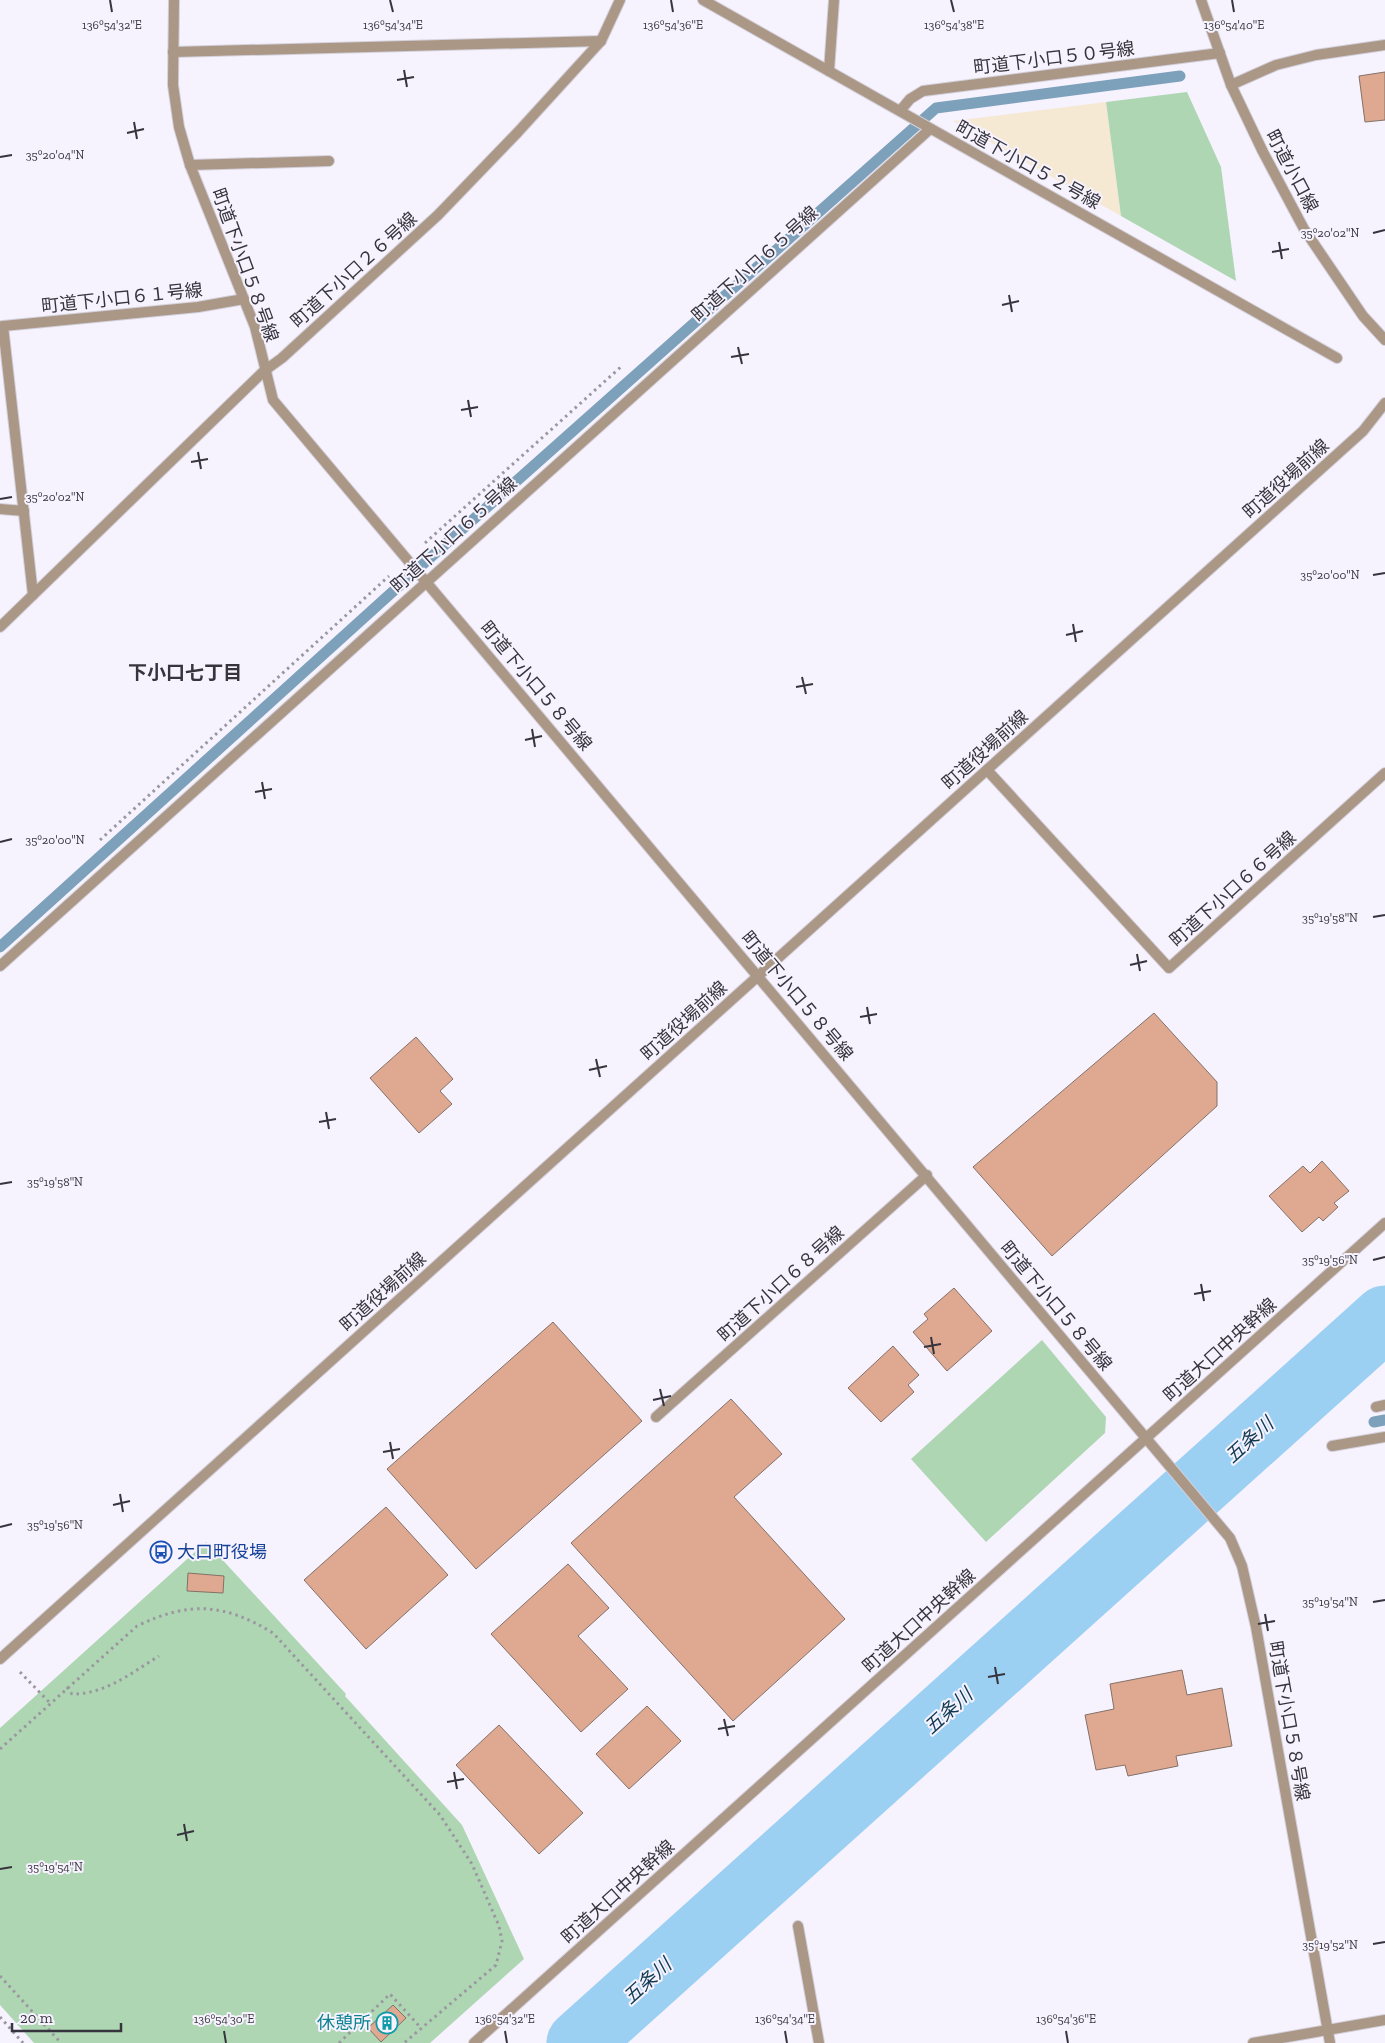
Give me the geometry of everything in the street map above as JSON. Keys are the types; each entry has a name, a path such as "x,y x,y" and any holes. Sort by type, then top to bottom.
{"street":[{"name":"町道下小口５８号線","path":"174,0 175,107 190,165 255,327 264,371 273,400 927,1175 1226,1534 1242,1566 1256,1627 1330,2043"},
{"name":"町道下小口２６号線","path":"0,627 264,371 282,358 438,215 518,132 601,41 620,0"},
{"name":"町道下小口５２号線","path":"702,0 1337,358"},
{"path":"829,71 834,0"},
{"name":"町道小口線","path":"1201,0 1231,85 1304,229 1363,316 1385,340"},
{"path":"173,52 601,41"},
{"path":"1231,85 1276,65 1300,59 1385,45"},
{"name":"町道下小口５０号線","path":"900,111 910,99 923,91 1220,54"},
{"name":"町道下小口６５号線","path":"0,966 930,129"},
{"path":"190,165 329,160"},
{"name":"町道下小口６１号線","path":"2,326 198,307 244,299"},
{"path":"2,326 33,595"},
{"name":"町道役場前線","path":"2,1657 1363,431 1385,402"},
{"path":"0,509 24,511"},
{"name":"町道下小口６６号線","path":"987,770 1169,968 1385,773"},
{"name":"町道下小口６８号線","path":"656,1417 927,1175"},
{"name":"町道大口中央幹線","path":"474,2043 1385,1223"},
{"path":"1332,1446 1385,1436"},
{"path":"798,1926 819,2043"},
{"path":"1253,2043 1385,2020"}],"path":[{"path":"95,845 623,365"},
{"path":"0,1748 138,1626 152,1618 186,1610 222,1609 273,1633 440,1814 472,1864 499,1926 502,1941 496,1965 404,2043"},
{"path":"67,1687 72,1694 87,1694 101,1691 159,1656"},
{"path":"2,1657 50,1703"},
{"path":"0,1976 60,2043"},
{"path":"339,2043 390,1994 421,2028"},
{"path":"0,2018 23,2043"}],"shaded area":[{"path":"1106,102 1121,216 953,121"}],"green space":[{"path":"1187,92 1221,167 1236,281 1121,216 1106,102"},
{"path":"1042,1340 1106,1417 1105,1433 986,1542 911,1459"},
{"path":"206,1542 346,1694 345,1696 462,1825 524,1959 430,2043 34,2043 0,2005 0,1728"}],"building":[{"path":"1385,72 1385,120 1365,122 1359,76"},
{"path":"1154,1013 1217,1082 1217,1106 1052,1256 973,1167"},
{"path":"416,1037 453,1079 440,1091 452,1104 419,1133 370,1078"},
{"path":"1322,1161 1349,1191 1334,1203 1338,1207 1323,1221 1319,1217 1302,1232 1269,1196 1303,1166 1310,1173"},
{"path":"954,1288 992,1331 947,1371 913,1332 928,1319 924,1314"},
{"path":"553,1322 642,1421 476,1569 387,1469"},
{"path":"893,1346 919,1375 908,1385 914,1392 881,1422 848,1388"},
{"path":"731,1399 782,1454 734,1497 845,1619 733,1721 571,1543"},
{"path":"386,1507 448,1575 366,1649 304,1580"},
{"path":"568,1564 609,1608 578,1636 628,1689 581,1732 491,1634"},
{"path":"188,1573 224,1576 223,1593 187,1591"},
{"path":"1182,1670 1187,1695 1222,1688 1232,1746 1176,1756 1178,1766 1128,1776 1125,1765 1096,1770 1085,1715 1114,1709 1110,1684"},
{"path":"647,1706 681,1741 629,1789 596,1754"},
{"path":"499,1725 583,1813 539,1854 456,1765"},
{"name":"休憩所","path":"393,2005 406,2018 381,2042 368,2028"}],"waterway":[{"path":"0,947 431,557 936,108 1180,76"},
{"name":"五条川","path":"579,2043 1385,1318"},
{"path":"1374,1422 1385,1420"}],"place":[{"name":"大口町役場","path":"161,1552"},
{"name":"休憩所","path":"387,2023"}],"district":[{"name":"下小口七丁目","path":"185,672"}]}
